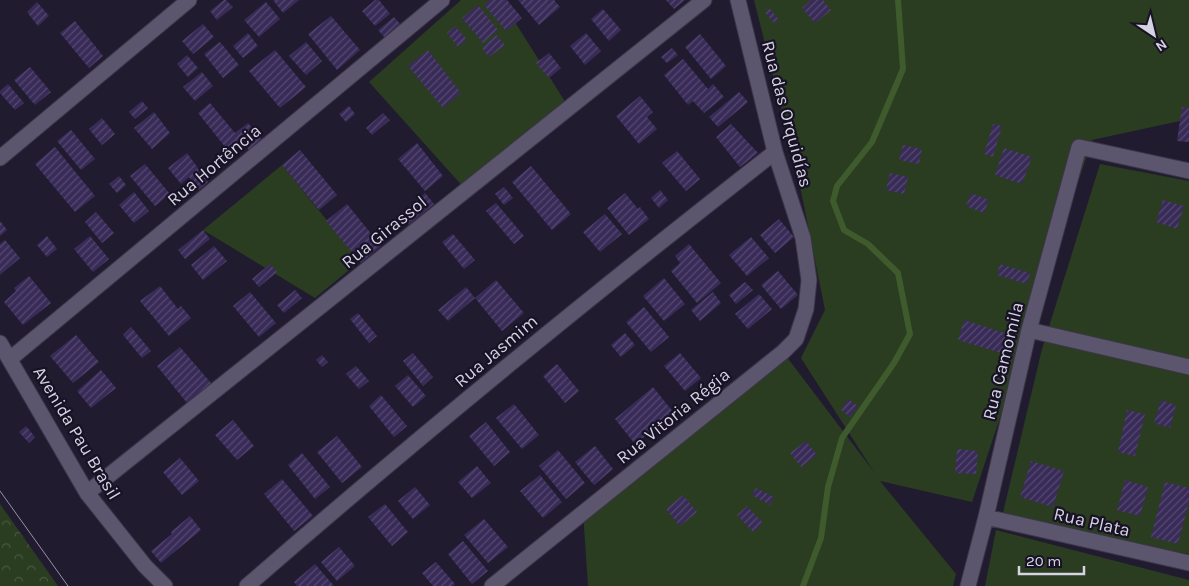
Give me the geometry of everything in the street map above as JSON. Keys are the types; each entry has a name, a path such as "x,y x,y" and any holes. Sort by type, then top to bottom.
{"street":[{"path":"0,158 189,0"},
{"name":"Rua Hortência","path":"10,359 442,0"},
{"name":"Rua Girassol","path":"87,493 704,0"},
{"name":"Rua das Orquidías","path":"738,0 776,152 803,238"},
{"name":"Rua Camomila","path":"968,586 986,517 1029,330 1079,147 1189,171"},
{"name":"Rua Jasmim","path":"247,586 626,268 776,152"},
{"name":"Rua Vitoria Régia","path":"492,586 783,352 796,339 806,309 809,280 803,238"},
{"path":"1029,330 1189,367"},
{"name":"Avenida Pau Brasil","path":"0,343 87,493 145,566 165,586"},
{"name":"Rua Plata","path":"986,517 1189,563"}],"green space":[{"path":"461,0 501,0 569,108 466,190 369,82"},
{"path":"754,0 1189,0 1189,119 1092,140 972,502 880,481 956,574 953,586 588,586 583,512 783,352 874,472 801,358 825,310 797,171"},
{"path":"1100,164 1189,181 1189,554 1001,521 1042,349"},
{"path":"282,165 360,261 315,298 203,230"},
{"path":"0,504 58,586 0,586"},
{"path":"996,530 1189,580 1189,586 985,586"}],"building":[{"path":"224,0 233,7 217,20 210,11"},
{"path":"273,0 299,0 283,13"},
{"path":"375,0 379,0 390,14 375,26 362,11"},
{"path":"490,0 507,0 522,18 506,31 484,5"},
{"path":"518,0 554,0 560,7 539,25"},
{"path":"666,0 685,0 674,9"},
{"path":"811,0 823,0 831,10 815,23 802,8"},
{"path":"37,2 49,16 38,26 27,12"},
{"path":"266,2 280,19 259,37 244,20"},
{"path":"478,5 498,30 483,43 462,18"},
{"path":"769,8 779,20 774,23 765,12"},
{"path":"603,9 621,30 609,41 591,19"},
{"path":"331,16 360,50 337,70 308,34"},
{"path":"394,17 401,25 385,38 378,30"},
{"path":"75,21 103,56 89,68 60,33"},
{"path":"203,24 214,37 193,54 182,41"},
{"path":"455,26 467,40 458,47 447,33"},
{"path":"248,33 258,46 243,58 233,46"},
{"path":"586,33 601,51 585,65 570,46"},
{"path":"700,34 726,66 711,79 685,47"},
{"path":"496,35 505,45 489,57 482,48"},
{"path":"220,42 239,65 223,78 204,54"},
{"path":"306,42 322,61 306,75 289,56"},
{"path":"672,48 678,55 667,63 661,57"},
{"path":"275,50 306,87 280,108 249,71"},
{"path":"428,50 461,93 443,108 408,66"},
{"path":"549,53 561,68 549,78 536,63"},
{"path":"187,55 198,68 188,77 177,64"},
{"path":"683,59 708,89 713,84 724,97 704,113 693,101 688,105 664,75"},
{"path":"30,67 51,92 35,105 14,80"},
{"path":"202,72 213,86 195,101 183,87"},
{"path":"8,84 24,103 15,110 0,93"},
{"path":"739,92 748,102 718,127 709,117"},
{"path":"640,96 653,112 647,117 657,129 639,144 616,116"},
{"path":"142,101 148,108 135,119 129,112"},
{"path":"210,103 235,133 248,123 264,142 251,153 243,142 230,153 198,113"},
{"path":"349,106 355,114 346,122 339,114"},
{"path":"1182,107 1189,108 1189,142 1177,141"},
{"path":"154,112 170,133 152,149 134,128"},
{"path":"383,113 390,120 372,135 366,128"},
{"path":"102,118 115,134 102,145 89,129"},
{"path":"731,124 758,153 740,167 716,137"},
{"path":"993,124 1002,126 993,157 984,154"},
{"path":"71,130 95,159 81,170 57,141"},
{"path":"417,143 443,176 425,191 398,159"},
{"path":"903,145 922,149 919,164 899,160"},
{"path":"55,147 95,196 75,212 35,164"},
{"path":"1004,148 1032,157 1022,184 995,175"},
{"path":"300,150 337,195 319,210 282,165"},
{"path":"677,151 700,179 686,191 662,163"},
{"path":"187,153 208,182 199,190 189,177 181,184 168,168"},
{"path":"145,164 170,194 155,206 130,176"},
{"path":"531,166 571,214 552,230 512,182"},
{"path":"890,173 908,177 904,194 886,190"},
{"path":"119,176 126,185 117,193 109,184"},
{"path":"504,187 513,198 504,205 495,194"},
{"path":"660,190 668,200 659,208 651,198"},
{"path":"134,192 149,211 134,223 119,205"},
{"path":"425,193 434,204 409,225 400,215"},
{"path":"625,193 638,209 640,207 649,219 629,235 607,208"},
{"path":"971,193 989,200 984,213 966,206"},
{"path":"1163,200 1184,206 1177,229 1156,222"},
{"path":"496,203 524,236 514,244 486,211"},
{"path":"347,204 381,246 361,263 326,221"},
{"path":"96,212 114,233 102,243 85,222"},
{"path":"605,214 622,234 600,252 583,232"},
{"path":"779,219 794,237 775,253 760,235"},
{"path":"0,221 7,230 0,236"},
{"path":"203,230 210,239 185,259 178,250"},
{"path":"453,234 475,260 464,269 442,242"},
{"path":"47,236 57,249 47,257 37,245"},
{"path":"90,236 109,259 93,272 74,249"},
{"path":"751,237 769,258 747,276 729,255"},
{"path":"5,240 20,258 0,275 0,244"},
{"path":"689,244 721,283 697,303 671,271 680,263 675,256"},
{"path":"214,246 227,261 203,280 191,265"},
{"path":"270,264 277,272 259,287 252,279"},
{"path":"1000,264 1030,273 1027,284 997,275"},
{"path":"778,271 798,295 781,309 761,285"},
{"path":"29,276 51,303 23,325 4,302 16,291 14,288"},
{"path":"664,278 685,304 664,321 643,296"},
{"path":"496,280 524,313 502,331 475,298"},
{"path":"745,282 753,290 736,304 729,295"},
{"path":"160,286 178,309 181,306 191,318 169,336 140,301"},
{"path":"466,287 475,298 448,321 438,310"},
{"path":"295,290 302,298 284,313 277,305"},
{"path":"250,292 276,323 259,337 233,306"},
{"path":"713,292 721,303 700,321 691,310"},
{"path":"759,294 772,309 748,329 735,314"},
{"path":"644,307 669,337 651,352 626,322"},
{"path":"358,313 377,336 369,343 350,319"},
{"path":"964,320 1014,336 1008,355 958,340"},
{"path":"131,327 151,351 142,358 123,335"},
{"path":"625,333 635,345 621,357 611,345"},
{"path":"76,335 99,362 73,383 50,356"},
{"path":"180,347 211,383 187,403 157,366"},
{"path":"413,353 433,377 423,386 403,361"},
{"path":"680,353 701,378 685,391 664,366"},
{"path":"322,355 328,362 322,367 316,360"},
{"path":"557,364 579,391 565,403 543,376"},
{"path":"356,366 369,381 359,389 346,374"},
{"path":"101,370 116,388 91,408 77,391"},
{"path":"408,375 426,396 413,407 395,386"},
{"path":"653,387 674,413 635,444 615,419"},
{"path":"381,395 407,426 394,437 369,406"},
{"path":"848,399 858,406 850,417 841,410"},
{"path":"1161,400 1176,405 1170,428 1154,423"},
{"path":"514,404 539,435 522,449 496,418"},
{"path":"1127,410 1145,414 1135,456 1118,452"},
{"path":"233,420 254,446 237,460 215,435"},
{"path":"486,422 510,452 494,466 469,436"},
{"path":"26,426 35,437 29,443 19,432"},
{"path":"337,436 362,467 342,483 317,452"},
{"path":"806,441 817,455 801,467 790,453"},
{"path":"595,446 613,469 594,485 575,462"},
{"path":"957,449 978,451 976,474 955,473"},
{"path":"558,450 585,483 566,499 539,466"},
{"path":"302,453 330,487 315,499 288,465"},
{"path":"180,458 199,481 182,495 163,472"},
{"path":"1031,461 1064,471 1053,507 1020,497"},
{"path":"477,466 491,483 472,498 458,482"},
{"path":"540,475 562,502 543,518 520,491"},
{"path":"282,479 313,516 294,531 264,494"},
{"path":"1125,480 1148,487 1140,516 1117,510"},
{"path":"1165,482 1189,488 1189,501 1178,544 1151,537"},
{"path":"415,487 430,505 413,519 398,501"},
{"path":"756,488 774,497 770,505 752,495"},
{"path":"683,495 697,512 680,526 666,509"},
{"path":"385,504 408,532 392,546 368,517"},
{"path":"747,506 763,523 753,532 737,515"},
{"path":"190,516 201,530 161,563 151,551"},
{"path":"484,519 508,547 488,563 464,535"},
{"path":"463,541 488,571 472,584 448,554"},
{"path":"339,547 355,566 337,581 321,562"},
{"path":"436,562 455,584 453,586 433,586 422,573"},
{"path":"315,564 334,586 297,586 294,582"}],"waterway":[{"path":"803,586 821,538 828,487 842,438 894,363 910,334 898,273 868,244 844,230 833,201 837,186 872,142 903,69 898,0"}],"tram line":[{"path":"0,491 68,586"}]}
